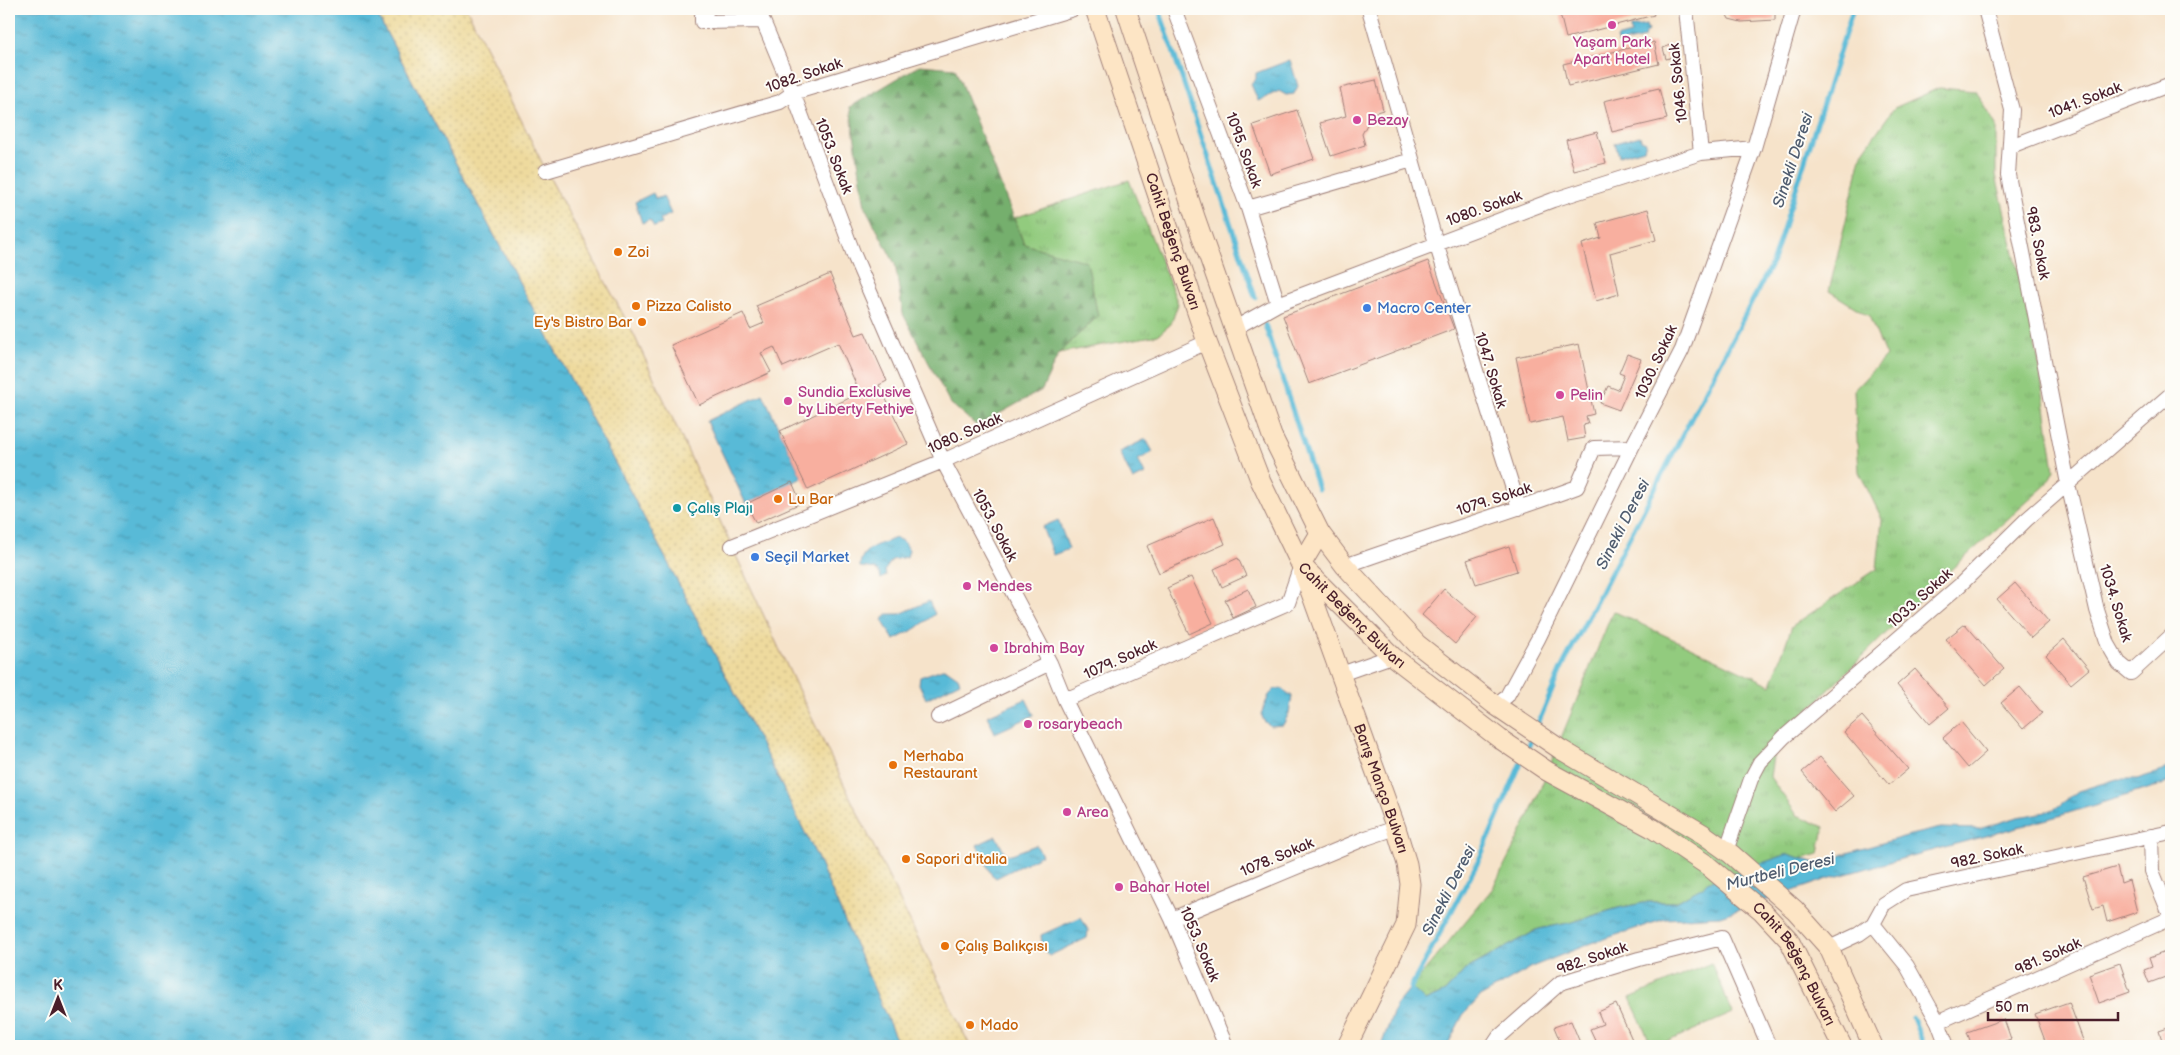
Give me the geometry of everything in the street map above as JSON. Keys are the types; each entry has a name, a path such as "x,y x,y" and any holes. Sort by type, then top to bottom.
{"main road":[{"name":"Cahit Beğenç Bulvarı","path":"1094,9 1207,342 1261,482 1301,565 1392,656 1509,745 1547,771 1652,828 1707,865 1762,911 1789,940 1842,1046"},
{"name":"Cahit Beğenç Bulvarı","path":"1126,9 1195,217 1272,436 1320,533 1345,566 1417,644 1495,705 1560,749 1703,834 1728,852 1795,910 1829,948 1873,1046"},
{"path":"1301,565 1320,533"},
{"name":"Barış Manço Bulvarı","path":"1301,565 1396,828 1407,864 1410,884 1406,925 1346,1046"}],"street":[{"path":"708,9 702,15 702,22 760,15"},
{"name":"1082. Sokak","path":"546,171 780,102 793,93 1073,9"},
{"name":"1095. Sokak","path":"1174,9 1248,208 1278,304"},
{"name":"1047. Sokak","path":"1368,9 1482,397 1519,508"},
{"name":"1046. Sokak","path":"1686,9 1702,153"},
{"name":"1030. Sokak","path":"1495,705 1507,696 1538,639 1682,350 1754,148 1794,9"},
{"name":"983. Sokak","path":"1986,9 2012,110 2008,175 2068,484"},
{"name":"1053. Sokak","path":"760,15 793,93 854,255 943,461 1050,663 1172,919 1226,1046"},
{"name":"1041. Sokak","path":"2011,146 2171,84"},
{"name":"1080. Sokak","path":"1235,328 1278,304 1554,200 1702,153 1754,148"},
{"path":"1248,208 1412,160"},
{"name":"1080. Sokak","path":"732,546 943,461 1207,342"},
{"name":"1033. Sokak","path":"1728,852 1751,778 1760,762 1784,737 1960,585 2026,520 2171,394"},
{"name":"1079. Sokak","path":"1345,566 1398,546 1519,508 1577,487 1594,448 1632,447"},
{"name":"1034. Sokak","path":"2068,484 2097,610 2108,644 2119,662 2130,673 2171,636"},
{"name":"1079. Sokak","path":"1066,700 1288,603 1301,565"},
{"path":"1341,674 1392,656"},
{"path":"938,717 1050,663"},
{"name":"1078. Sokak","path":"1172,919 1366,838 1396,828"},
{"name":"982. Sokak","path":"1829,948 1859,934 1873,924 1884,904 1906,890 2171,832"},
{"path":"2151,836 2152,871 2171,918"},
{"name":"981. Sokak","path":"1938,1022 2171,918"},
{"path":"1873,924 1907,966 1938,1022 1947,1046"},
{"name":"982. Sokak","path":"1493,1046 1499,1037 1560,983 1639,959 1722,938 1769,1046"}],"green space":[{"path":"920,65 955,68 1024,244 1087,262 1098,316 1059,353 1042,390 977,426 950,403 903,314 895,264 865,207 850,107"},
{"path":"1939,88 1976,91 1996,125 1996,175 2038,358 2054,470 2047,484 1945,575 1775,743 1770,777 1797,815 1824,827 1819,854 1704,887 1675,902 1648,902 1539,929 1465,970 1445,992 1425,1001 1411,987 1493,888 1530,814 1613,611 1771,685 1792,626 1877,569 1882,519 1859,472 1854,390 1886,356 1869,316 1829,291 1862,153 1894,108"},
{"path":"1129,180 1178,304 1171,324 1158,335 1059,353 1098,316 1024,244 1014,218"},
{"path":"1711,963 1733,1013 1657,1046 1652,1046 1630,998"}],"sand":[{"name":"Çalış Plajı","path":"374,9 467,9 546,171 634,335 794,681 970,1046 899,1046 817,857 772,766 665,557"}],"water":[{"path":"9,9 374,9 665,557 772,766 817,857 899,1046 9,1046"},
{"path":"1646,25 1648,31 1645,33 1644,38 1618,44 1616,38 1631,34 1630,28"},
{"path":"1290,60 1298,86 1294,94 1286,95 1279,91 1258,101 1251,84 1256,79 1256,73"},
{"path":"1640,136 1641,140 1646,142 1644,149 1619,156 1615,143"},
{"path":"653,193 656,199 663,196 671,214 660,219 662,224 654,227 650,220 642,223 635,202"},
{"path":"763,394 802,478 746,504 707,421"},
{"path":"1146,439 1153,452 1138,460 1145,474 1133,480 1119,452"},
{"path":"1058,520 1069,549 1053,555 1042,527"},
{"path":"896,538 904,542 909,550 907,557 892,560 885,570 886,576 881,579 876,570 860,567 861,560 867,551 872,547"},
{"path":"929,601 935,614 917,628 894,640 882,620 887,614 900,614"},
{"path":"945,668 958,677 960,682 926,699 919,684 920,677"},
{"path":"1275,689 1282,689 1292,696 1289,713 1283,725 1270,726 1264,721 1261,714 1269,695"},
{"path":"1026,699 1034,715 995,733 987,716"},
{"name":"Murtbeli Deresi","path":"2171,768 2171,782 2055,817 1831,878 1720,916 1665,919 1592,943 1534,966 1480,997 1463,1015 1447,1046 1381,1046 1396,1005 1411,987 1425,1001 1445,992 1465,970 1539,929 1648,902 1675,902 1703,887 1707,882 1788,854 1822,865 1844,854 1910,835 1941,828 1979,829 2018,817 2052,811 2078,791 2117,779 2137,779"},
{"path":"996,836 1004,852 1009,855 1036,845 1042,855 996,878 991,874 977,845"},
{"path":"1081,917 1088,930 1087,938 1049,956 1042,947 1041,935"}],"building":[{"path":"1581,9 1652,9 1654,15 1566,38 1560,14"},
{"path":"1724,9 1775,9 1775,20 1741,22 1729,19"},
{"path":"1654,42 1659,64 1568,86 1563,64"},
{"path":"1671,45 1674,57 1666,59 1663,48"},
{"path":"1376,80 1383,110 1373,113 1362,134 1365,145 1331,156 1320,123 1346,116 1340,88"},
{"path":"1659,88 1667,119 1612,132 1604,101"},
{"path":"1297,110 1314,159 1270,174 1253,125"},
{"path":"1597,132 1606,163 1574,171 1566,140"},
{"path":"1648,209 1656,240 1610,253 1619,294 1596,301 1582,244 1601,238 1597,223"},
{"path":"1428,261 1454,329 1309,384 1283,316"},
{"path":"830,274 856,335 865,332 887,381 879,385 908,444 808,490 780,431 860,393 838,343 783,367 774,347 761,353 771,372 699,405 671,345 743,313 750,329 764,323 756,306"},
{"path":"1579,344 1594,414 1586,416 1588,424 1583,425 1585,438 1568,441 1563,417 1530,424 1516,357"},
{"path":"1627,354 1641,359 1619,410 1600,403 1608,386 1618,390 1624,375 1619,373"},
{"name":"Lu Bar","path":"792,482 801,503 756,523 746,504"},
{"path":"1214,517 1225,544 1159,573 1147,546"},
{"path":"1509,546 1517,571 1476,584 1467,560"},
{"path":"1238,558 1246,576 1222,587 1214,569"},
{"path":"1191,577 1213,623 1189,634 1167,588"},
{"path":"2015,583 2049,622 2031,638 1997,599"},
{"path":"1248,589 1256,607 1233,618 1225,600"},
{"path":"1444,589 1477,617 1455,644 1422,615"},
{"path":"1965,624 2004,669 1986,685 1946,639"},
{"path":"2064,639 2089,669 2071,684 2046,655"},
{"path":"1915,669 1949,708 1930,724 1897,685"},
{"path":"2020,687 2042,713 2023,729 2001,703"},
{"path":"1862,716 1908,769 1889,785 1844,732"},
{"path":"1961,722 1986,752 1968,768 1943,738"},
{"path":"1820,757 1854,796 1835,812 1802,772"},
{"path":"2117,867 2121,883 2129,880 2137,912 2107,922 2103,906 2093,909 2083,877"},
{"path":"2168,951 2171,959 2171,975 2149,983 2144,970 2152,967 2149,958"},
{"path":"2120,963 2130,992 2099,1003 2089,974"},
{"path":"2069,1002 2084,1043 2076,1046 2047,1046 2035,1014"},
{"path":"1616,1004 1635,1046 1598,1046 1590,1029 1603,1024 1598,1012"},
{"path":"2004,1019 2011,1039 1990,1046 1972,1046 1967,1032"},
{"path":"1571,1021 1581,1045 1562,1046 1554,1027"},
{"path":"2171,1027 2171,1046 2164,1046 2159,1031"}],"waterway":[{"path":"1159,9 1255,297"},
{"name":"Sinekli Deresi","path":"1526,752 1561,669 1773,261 1853,9"},
{"path":"1265,325 1318,489"},
{"name":"Sinekli Deresi","path":"1411,993 1411,987 1479,860 1522,760"},
{"path":"1913,1018 1924,1046"}],"place":[{"name":"Yaşam Park Apart Hotel","path":"1612,25"},
{"name":"Bezay","path":"1357,120"},
{"name":"Zoi","path":"618,252"},
{"name":"Pizza Calisto","path":"636,306"},
{"name":"Macro Center","path":"1367,308"},
{"name":"Ey's Bistro Bar","path":"642,322"},
{"name":"Pelin","path":"1560,395"},
{"name":"Sundia Exclusive by Liberty Fethiye","path":"788,401"},
{"name":"Lu Bar","path":"778,499"},
{"name":"Çalış Plajı","path":"677,508"},
{"name":"Seçil Market","path":"755,557"},
{"name":"Mendes","path":"967,586"},
{"name":"Ibrahim Bay","path":"994,648"},
{"name":"rosarybeach","path":"1028,724"},
{"name":"Merhaba Restaurant","path":"893,765"},
{"name":"Area","path":"1067,812"},
{"name":"Sapori d'italia","path":"906,859"},
{"name":"Bahar Hotel","path":"1119,887"},
{"name":"Çalış Balıkçısı","path":"945,946"},
{"name":"Mado","path":"970,1025"}]}
